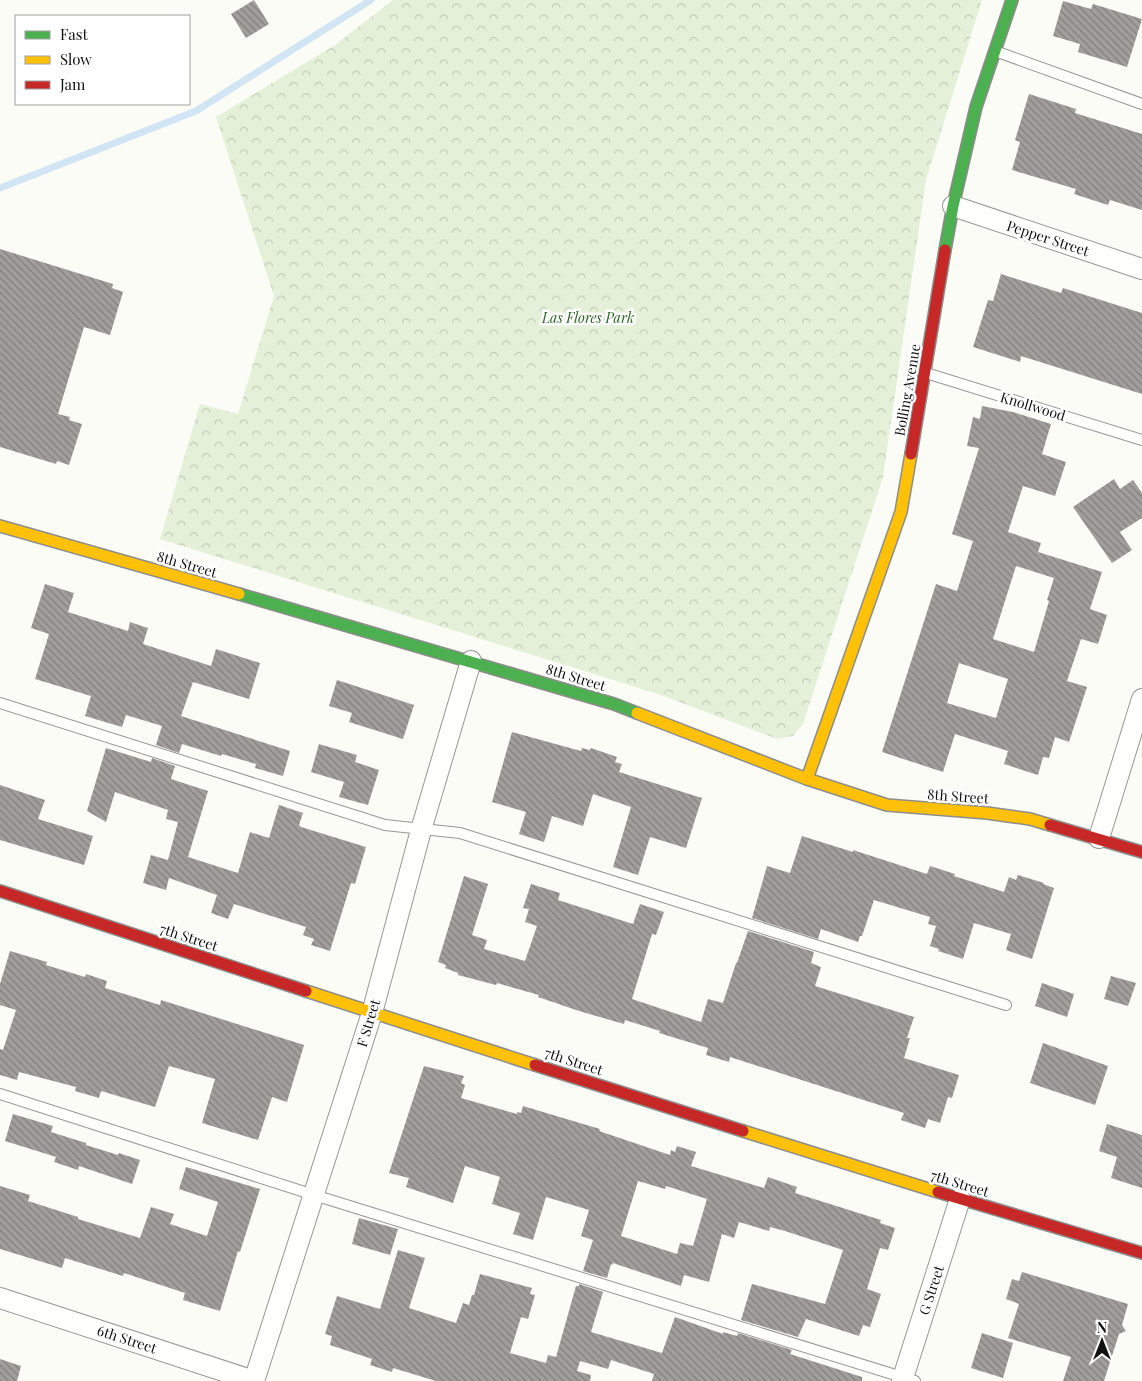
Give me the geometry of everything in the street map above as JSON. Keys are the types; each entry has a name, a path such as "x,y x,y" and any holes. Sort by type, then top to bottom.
{"street":[{"name":"Bolling Avenue","path":"807,779 901,512 954,206 976,107 1012,0"},
{"name":"Pepper Street","path":"954,206 1142,269"},
{"name":"8th Street","path":"0,526 614,704 807,779 887,805 987,813 1022,818 1099,838 1142,852"},
{"name":"F Street","path":"254,1381 372,1013 421,830 471,661"},
{"path":"1099,838 1142,699"},
{"name":"7th Street","path":"0,891 372,1013 960,1199 1142,1253"},
{"name":"G Street","path":"907,1380 960,1199"},
{"name":"6th Street","path":"0,1298 254,1381"}],"lane":[{"path":"994,51 1142,104"},
{"name":"Knollwood","path":"925,372 1142,440"},
{"path":"0,703 385,825 460,833 1006,1005"},
{"path":"0,1094 314,1195 907,1380"}],"green space":[{"name":"Las Flores Park","path":"393,0 982,0 926,180 883,477 803,724 793,736 777,739 661,695 160,539 200,404 238,414 274,296 216,117 335,45"}],"building":[{"path":"254,0 269,24 246,38 231,14"},
{"path":"1063,1 1091,9 1093,4 1142,19 1127,67 1078,52 1080,44 1053,36"},
{"path":"1029,94 1076,109 1075,113 1142,134 1142,210 1110,200 1108,205 1074,194 1076,189 1012,170 1020,142 1015,140"},
{"path":"0,249 113,284 112,288 123,292 110,335 84,327 58,414 70,417 69,420 82,424 69,465 57,461 56,464 0,447"},
{"path":"1001,274 1061,293 1063,288 1142,313 1142,394 1021,356 1020,362 973,347 988,300 993,301"},
{"path":"982,406 1013,412 1051,424 1042,454 1066,462 1055,496 1023,486 1008,532 1041,543 1038,552 1102,572 1090,609 1107,615 1098,644 1081,639 1067,681 1087,687 1069,742 1055,737 1049,758 1043,757 1038,775 1004,764 1008,751 955,734 943,772 882,752 936,584 957,591 973,541 952,534 979,448 967,446 973,417 980,419","holes":["1016,566 1054,578 1034,652 993,639","959,663 1008,679 996,718 947,703"]},
{"path":"1114,479 1120,489 1133,480 1142,493 1142,518 1120,532 1132,550 1112,563 1073,507"},
{"path":"45,584 74,593 68,612 128,631 130,622 148,628 143,644 211,666 216,649 260,663 249,699 193,682 181,716 290,751 283,776 255,768 256,764 182,744 179,753 156,745 162,726 126,715 122,727 85,716 91,696 35,679 49,634 31,628"},
{"path":"337,680 414,705 403,739 349,722 352,713 329,706"},
{"path":"512,732 581,751 582,748 590,750 591,748 617,757 615,762 622,764 619,772 702,798 686,848 650,837 638,875 613,867 631,807 593,794 583,826 552,816 544,842 519,834 526,812 492,802"},
{"path":"319,744 357,755 355,762 379,770 368,805 339,797 344,782 311,772"},
{"path":"106,748 151,762 152,758 175,766 171,779 208,791 188,857 238,873 250,832 269,838 279,805 303,813 299,825 301,827 366,847 355,884 351,883 330,951 311,945 314,939 303,935 306,927 234,904 228,919 211,913 217,895 169,878 166,890 143,883 151,855 168,860 178,822 166,819 168,810 115,792 106,822 87,811"},
{"path":"0,785 45,800 38,819 93,836 84,865 0,840"},
{"path":"802,836 927,874 930,866 1004,892 1009,877 1016,880 1018,875 1054,888 1032,959 1006,950 1011,934 974,923 963,959 938,951 939,949 930,946 936,926 928,924 930,917 874,900 862,936 860,936 858,942 821,929 818,939 752,918 767,866 790,873"},
{"path":"464,876 488,884 472,935 487,940 484,949 525,961 537,926 525,922 529,909 523,908 531,884 560,893 558,900 633,924 640,904 664,912 656,935 652,934 632,999 701,1022 708,999 723,1003 748,931 814,952 811,963 821,967 815,986 914,1017 907,1038 910,1038 904,1058 959,1075 952,1098 948,1097 940,1123 928,1119 925,1128 901,1120 904,1113 730,1057 729,1062 706,1055 708,1048 659,1033 660,1031 625,1020 624,1024 538,997 539,995 497,983 496,985 458,975 458,973 445,968 446,965 438,962"},
{"path":"10,951 47,962 46,965 85,977 86,974 107,981 105,988 160,1005 161,1000 304,1045 287,1102 272,1097 258,1140 202,1123 215,1079 169,1066 155,1107 101,1091 99,1098 75,1091 76,1087 19,1072 17,1080 0,1075 0,1049 3,1050 16,1010 0,1005 0,984"},
{"path":"1111,976 1136,983 1128,1006 1104,999"},
{"path":"1042,983 1074,994 1067,1017 1035,1006"},
{"path":"1043,1043 1108,1066 1095,1105 1030,1083"},
{"path":"424,1066 464,1076 461,1083 465,1085 461,1098 517,1114 517,1112 521,1113 523,1106 600,1129 599,1131 670,1155 671,1150 675,1152 677,1146 696,1152 691,1166 764,1188 768,1177 797,1187 795,1193 881,1220 880,1223 895,1228 888,1250 880,1248 867,1289 881,1294 870,1327 863,1325 859,1336 806,1319 798,1337 741,1320 752,1284 825,1304 843,1250 785,1231 770,1227 769,1231 739,1222 734,1238 722,1234 709,1282 684,1275 681,1286 613,1263 607,1278 583,1271 593,1240 581,1236 589,1210 546,1197 533,1240 513,1234 520,1213 492,1204 500,1177 465,1166 453,1203 406,1187 409,1178 389,1173","holes":["638,1181 665,1189 666,1186 707,1199 693,1246 680,1243 677,1254 621,1236"]},
{"path":"13,1114 53,1126 51,1132 86,1143 86,1145 140,1160 132,1184 79,1166 78,1170 54,1162 56,1157 5,1141"},
{"path":"1107,1124 1142,1135 1142,1188 1111,1178 1117,1157 1099,1151"},
{"path":"186,1167 260,1189 240,1252 238,1251 220,1311 183,1300 185,1293 124,1273 123,1276 65,1258 62,1268 0,1249 0,1186 30,1195 28,1201 140,1238 151,1207 174,1214 170,1224 207,1236 218,1202 179,1189"},
{"path":"359,1218 398,1229 390,1255 352,1244"},
{"path":"398,1250 425,1258 409,1308 456,1323 463,1303 469,1305 472,1295 474,1295 480,1274 532,1288 530,1294 535,1295 528,1319 521,1317 510,1353 546,1363 548,1355 556,1357 576,1286 579,1286 579,1284 603,1292 591,1332 662,1353 675,1317 723,1334 723,1332 737,1336 738,1333 792,1350 790,1354 862,1377 862,1381 652,1381 654,1374 611,1360 608,1369 580,1361 577,1371 591,1375 590,1381 436,1381 393,1368 392,1372 370,1365 372,1359 330,1345 332,1336 325,1334 337,1296 380,1309"},
{"path":"1022,1272 1128,1304 1122,1325 1126,1331 1119,1334 1104,1381 1063,1381 1071,1357 1008,1338 1019,1304 1006,1299 1012,1279 1019,1281"},
{"path":"982,1333 1013,1343 1003,1378 971,1368"},
{"path":"0,1359 21,1366 17,1381 0,1381"}],"waterway":[{"path":"0,188 196,111 371,0"}],"traffic: fast":[{"path":"945,250 953,206 976,107 1012,0"},
{"path":"239,594 614,704 637,713"}],"traffic: slow":[{"path":"807,779 901,512 911,454"},
{"path":"0,526 239,594"},
{"path":"637,713 807,779 887,805 987,813 1030,819 1050,825"},
{"path":"306,991 535,1065"},
{"path":"743,1131 938,1192"}],"traffic: jam":[{"path":"911,454 945,250"},
{"path":"1050,825 1142,852"},
{"path":"0,891 306,991"},
{"path":"535,1065 743,1131"},
{"path":"938,1192 1142,1253"}]}
